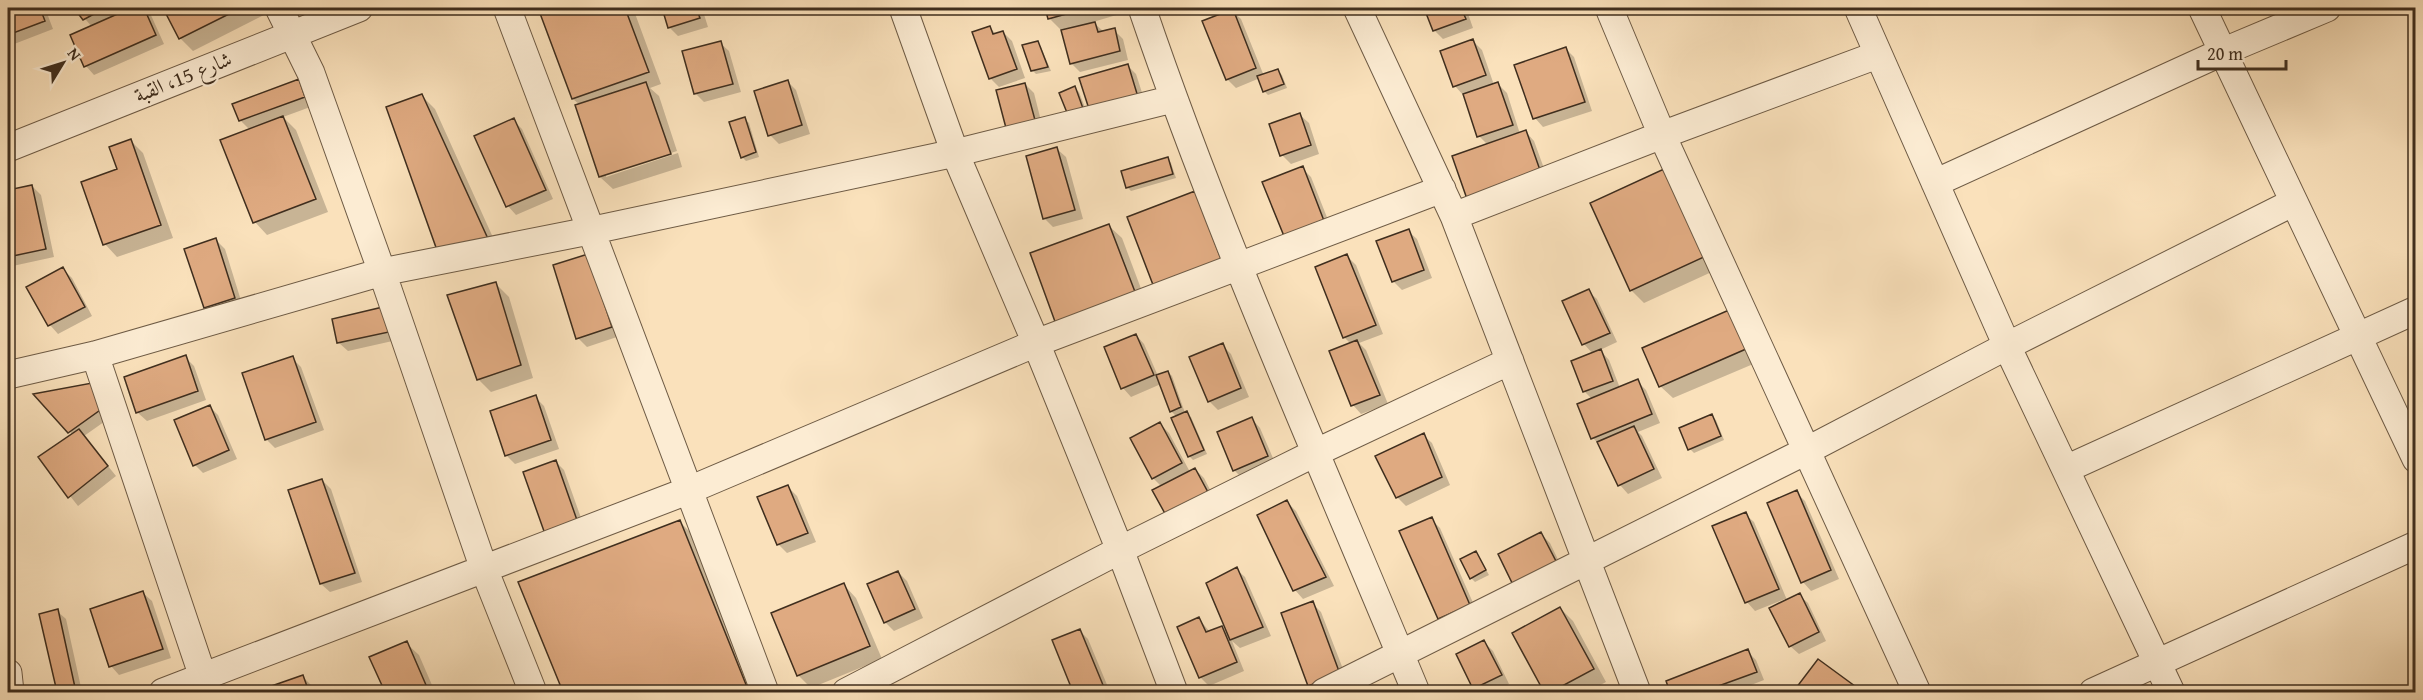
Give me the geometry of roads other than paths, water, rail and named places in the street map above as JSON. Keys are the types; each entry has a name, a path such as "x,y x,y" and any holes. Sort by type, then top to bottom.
{"street":[{"path":"279,8 311,73 484,569 533,693"},
{"name":"شارع 15، القبة","path":"8,148 359,8"},
{"path":"507,8 589,231 765,693"},
{"path":"903,8 955,153 1036,343 1120,550 1174,693"},
{"path":"1142,8 1173,99 1239,267 1416,693"},
{"path":"1358,8 1454,216 1637,693"},
{"path":"1609,8 1662,135 1917,693"},
{"path":"1858,8 2007,346 2172,693"},
{"path":"2202,8 2415,459"},
{"path":"1935,183 2222,52 2327,8"},
{"path":"1454,216 1877,55"},
{"path":"8,375 95,355 382,272 589,231 955,153 1173,99"},
{"path":"163,693 206,685 484,569 687,491 1036,343 1442,189"},
{"path":"1324,693 2294,202"},
{"path":"2066,469 2415,310"},
{"path":"95,355 206,685"},
{"path":"846,693 1120,550 1317,452 1510,361"},
{"path":"2093,693 2415,545"},
{"path":"8,674 10,693"}]}
